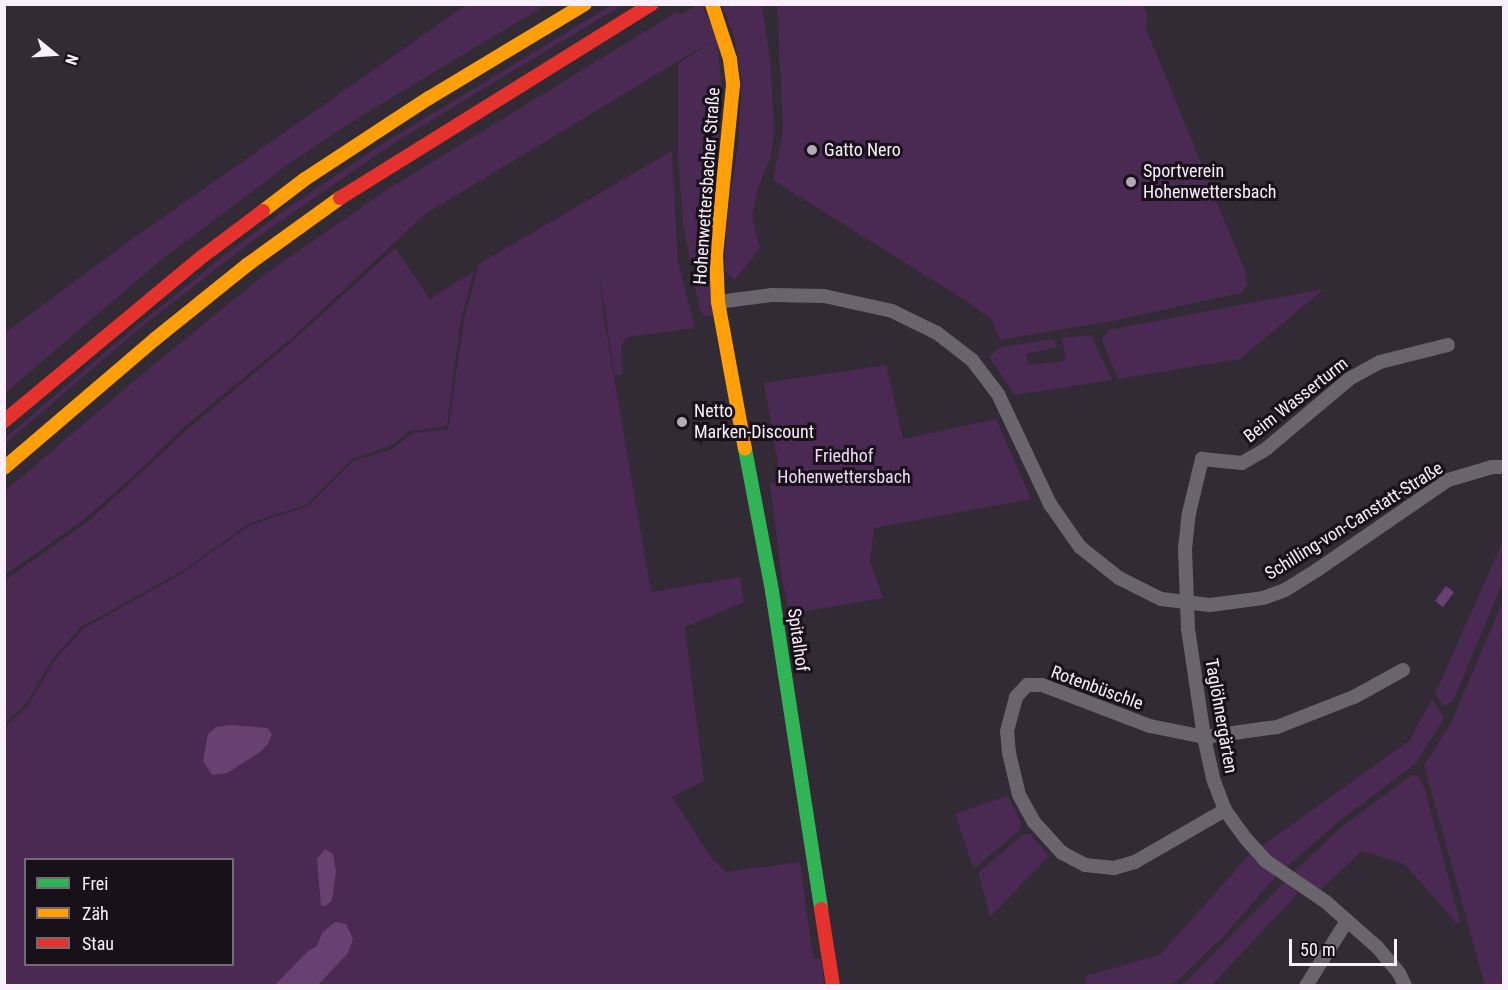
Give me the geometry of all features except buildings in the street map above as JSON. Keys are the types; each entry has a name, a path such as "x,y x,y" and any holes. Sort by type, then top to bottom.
{"main road":[{"path":"4,421 203,255 305,178 420,104 585,4"},
{"path":"4,468 155,339 247,265 336,200 652,4"},
{"name":"Hohenwettersbacher Straße","path":"712,4 730,59 733,85 716,254 718,302"},
{"name":"Spitalhof","path":"718,302 772,591 833,986"}],"street":[{"name":"Schilling-von-Canstatt-Straße","path":"718,302 772,295 824,296 892,311 937,333 972,360 998,394 1050,504 1080,547 1101,565 1139,590 1161,599 1187,604 1242,603 1285,590 1448,480 1492,467 1503,467"},
{"name":"Beim Wasserturm","path":"1187,604 1185,549 1189,513 1202,459 1242,463 1266,449 1349,379 1380,362 1449,345"},
{"name":"Taglöhnergärten","path":"1187,604 1204,737 1213,778 1225,810 1246,840 1266,861 1326,902 1377,947 1399,972 1405,986"},
{"name":"Rotenbüschle","path":"1225,810 1135,862 1114,868 1085,865 1062,853 1034,822 1019,795 1009,753 1007,731 1016,697 1027,686 1042,685 1099,709 1150,726 1204,737 1277,727 1354,697 1403,670"},
{"path":"1306,986 1347,921"}],"green space":[{"path":"466,5 546,5 366,113 291,162 161,260 5,393 5,333 128,242"},
{"path":"612,5 622,5 394,143 256,238 135,332 5,444 4,439 110,348 223,256 285,210 382,144"},
{"path":"697,5 702,5 717,38 722,93 707,264 691,267 683,224 678,155 678,64 715,39 425,214 293,337 185,426 140,470 82,521 5,575 4,492 141,375 264,275 385,191 677,12 680,15"},
{"path":"722,5 762,5 771,68 774,132 771,155 757,191 752,217 760,248 735,280 725,271 726,229 738,143 742,83 735,39"},
{"path":"777,5 1143,5 1148,17 1145,26 1245,271 1248,285 1241,293 1112,321 1000,340 992,320 968,302 773,180 783,130"},
{"path":"672,151 678,263 695,328 628,337 621,347 623,374 615,376 598,267 604,318 651,592 740,577 744,602 685,627 704,781 672,797 712,859 726,872 800,862 813,958 821,959 824,985 5,985 4,727 27,707 55,660 83,629 182,573 250,525 308,506 353,461 392,449 413,433 448,429 464,319 479,264"},
{"path":"395,248 430,299 474,271 461,319 447,426 410,431 391,446 352,459 306,505 250,523 181,572 81,627 52,660 26,704 5,724 5,580 90,520 190,427 288,345"},
{"path":"710,280 713,315 705,316 700,311 694,281"},
{"path":"1324,289 1240,359 1118,379 1102,340 1108,330"},
{"path":"1091,335 1112,380 1015,395 989,357 1000,347 1054,339 1057,347 1026,354 1029,365 1059,362 1066,360 1062,338"},
{"name":"Friedhof Hohenwettersbach","path":"886,365 903,439 996,419 1031,499 874,528 870,561 883,598 790,614 782,580 770,483 781,481 764,383"},
{"path":"1503,541 1503,582 1453,701 1444,706 1435,694"},
{"path":"1503,601 1504,985 1485,986 1424,765 1451,723"},
{"path":"1432,699 1444,718 1415,764 1338,822 1285,868 1259,848 1409,741"},
{"path":"1412,775 1418,776 1425,790 1460,922 1457,923 1404,864 1362,851 1317,893 1291,875 1339,829"},
{"path":"1008,796 1021,823 1019,831 976,867 972,865 955,814"},
{"path":"1024,834 1030,834 1049,856 990,917 978,873"},
{"path":"1250,854 1276,876 1224,936 1177,981 1171,985 1087,985 1085,976 1160,955"},
{"path":"1285,881 1298,893 1212,985 1181,986"}],"shaded area":[{"path":"1446,586 1454,592 1443,607 1435,601"},
{"path":"231,725 267,728 272,734 268,744 260,752 227,773 212,775 203,761 208,734 216,727"},
{"path":"325,849 333,854 336,871 332,900 326,906 321,906 317,859"},
{"path":"335,922 346,924 353,939 348,953 318,985 275,985 308,951 317,946 322,933"}],"traffic: fast":[{"path":"745,449 772,591 821,909"}],"traffic: slow":[{"path":"263,211 305,179 429,98 585,4"},
{"path":"712,4 730,59 733,85 716,254 718,302 745,449"},
{"path":"4,468 155,339 247,265 340,198"}],"traffic: jam":[{"path":"340,198 652,4"},
{"path":"4,421 203,256 263,211"},
{"path":"821,909 833,986"}],"place":[{"name":"Gatto Nero","path":"812,150"},
{"name":"Sportverein Hohenwettersbach","path":"1131,182"},
{"name":"Netto Marken-Discount","path":"682,422"}]}
